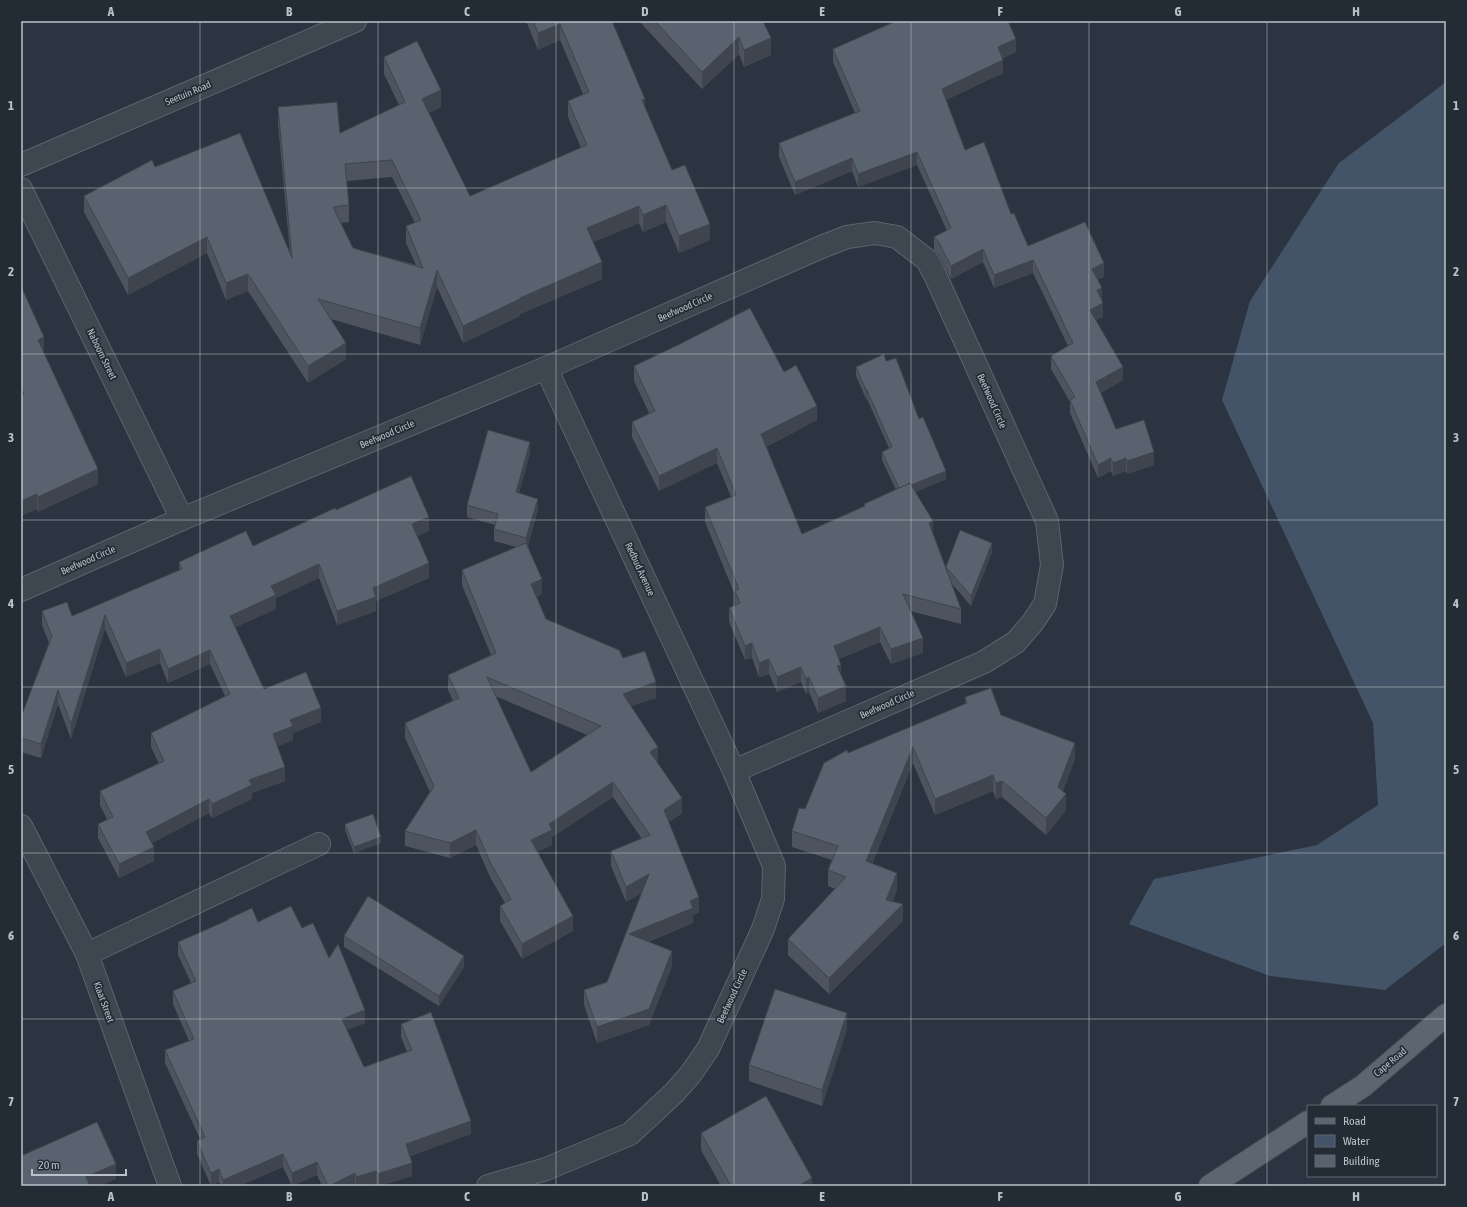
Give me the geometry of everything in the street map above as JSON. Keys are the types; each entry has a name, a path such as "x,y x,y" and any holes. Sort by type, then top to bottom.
{"main road":[{"name":"Cape Road","path":"1334,1105 1363,1086 1446,1015"},
{"path":"1210,1186 1307,1123"}],"street":[{"name":"Seetuin Road","path":"21,165 355,21"},
{"name":"Naboom Street","path":"21,189 182,520"},
{"name":"Beefwood Circle","path":"21,590 182,520 546,368 847,237 875,233 896,237 927,260 1047,521 1052,565 1045,604 1033,622 1016,642 984,662 734,771 774,866 773,899 763,929 708,1049 678,1089 630,1134 546,1169 488,1186"},
{"name":"Redbud Avenue","path":"546,368 734,771"},
{"name":"Kiaat Street","path":"21,826 87,954 170,1186"},
{"path":"87,954 319,844"}],"water":[{"path":"1446,82 1446,943 1385,990 1270,976 1129,924 1154,879 1317,845 1378,805 1373,723 1222,400 1250,301 1339,163"}],"building":[{"path":"533,21 612,21 645,99 642,100 672,170 685,165 710,224 679,236 666,205 643,215 639,206 587,228 602,262 520,298 463,326 437,270 420,328 318,299 346,343 308,366 248,274 226,283 207,237 128,278 84,196 152,160 155,167 240,133 292,258 278,107 337,102 340,133 405,102 384,57 417,41 441,90 422,99 470,196 587,145 568,101 589,92 560,24 538,33","holes":["392,160 421,220 406,226 423,268 353,248 333,207 349,205 345,164"]},
{"path":"655,21 763,21 771,38 744,50 739,37 702,72"},
{"path":"896,21 1008,21 1016,39 998,47 1003,60 942,89 965,150 984,142 1011,214 1014,213 1028,246 1085,222 1104,263 1092,269 1102,288 1097,290 1103,303 1090,310 1123,367 1096,382 1116,429 1144,420 1154,452 1127,461 1126,458 1113,463 1111,458 1098,465 1070,400 1075,397 1051,356 1073,343 1033,260 994,275 983,249 951,266 938,241 934,237 951,228 917,152 858,174 852,158 795,182 779,143 860,111 833,49"},
{"path":"21,286 44,337 38,340 98,469 38,497 37,494 21,501 21,395 24,394 21,387"},
{"path":"750,308 784,372 796,365 817,406 761,434 802,534 865,506 864,504 910,483 933,521 929,523 961,609 903,594 923,638 891,649 880,627 834,646 841,665 837,666 846,686 818,698 809,677 806,679 801,667 777,677 769,659 759,663 752,643 745,646 729,608 740,603 735,591 739,589 705,507 736,495 717,448 659,476 632,422 655,411 634,366"},
{"path":"884,354 886,361 896,358 919,419 923,417 946,471 911,485 910,483 899,488 882,452 892,447 856,367"},
{"path":"488,430 530,442 516,492 538,499 526,538 494,529 498,514 467,505"},
{"path":"411,476 429,517 412,524 429,563 373,588 376,597 337,611 319,564 271,586 276,595 230,616 264,689 306,672 321,708 290,720 293,726 273,734 285,767 249,780 252,785 212,804 209,799 146,832 154,847 119,864 98,824 113,817 100,791 164,761 151,733 230,694 210,650 168,669 160,649 126,663 105,615 71,724 58,690 41,744 21,738 21,717 52,636 42,611 67,602 72,616 182,569 179,562 246,531 253,546 335,508 336,510"},
{"path":"960,530 992,543 971,596 946,567"},
{"path":"526,543 542,579 531,584 546,619 619,650 623,658 645,651 656,682 623,694 658,747 650,752 682,798 664,810 699,897 690,901 693,908 629,934 672,951 649,1009 597,1027 584,990 607,982 649,874 626,887 611,851 650,835 613,782 549,824 552,830 531,840 573,916 522,944 500,906 511,899 490,862 476,830 450,843 405,831 434,786 405,723 459,698 448,675 496,653 462,570","holes":["487,677 601,726 531,772"]},
{"path":"991,688 1001,715 1075,743 1058,787 1066,794 1046,818 1002,781 996,783 993,775 935,799 913,747 866,861 897,873 886,900 903,904 829,978 788,939 846,877 828,870 838,846 792,831 799,808 805,809 824,763 847,750 848,753 967,703 965,697"},
{"path":"373,814 381,837 354,847 345,824"},
{"path":"368,896 464,956 439,996 344,936"},
{"path":"291,906 302,928 313,923 329,958 338,944 365,1010 342,1019 364,1067 412,1050 401,1024 431,1012 471,1121 406,1144 412,1163 377,1174 376,1171 356,1177 355,1173 329,1186 317,1162 292,1173 283,1154 223,1180 219,1169 211,1173 197,1141 205,1137 165,1050 194,1039 173,991 196,981 178,942 252,908 258,922"},
{"path":"775,989 847,1013 822,1090 749,1065"},
{"path":"766,1096 812,1178 798,1186 731,1186 701,1133"},
{"path":"97,1122 116,1164 86,1177 90,1186 21,1186 21,1156"}]}
